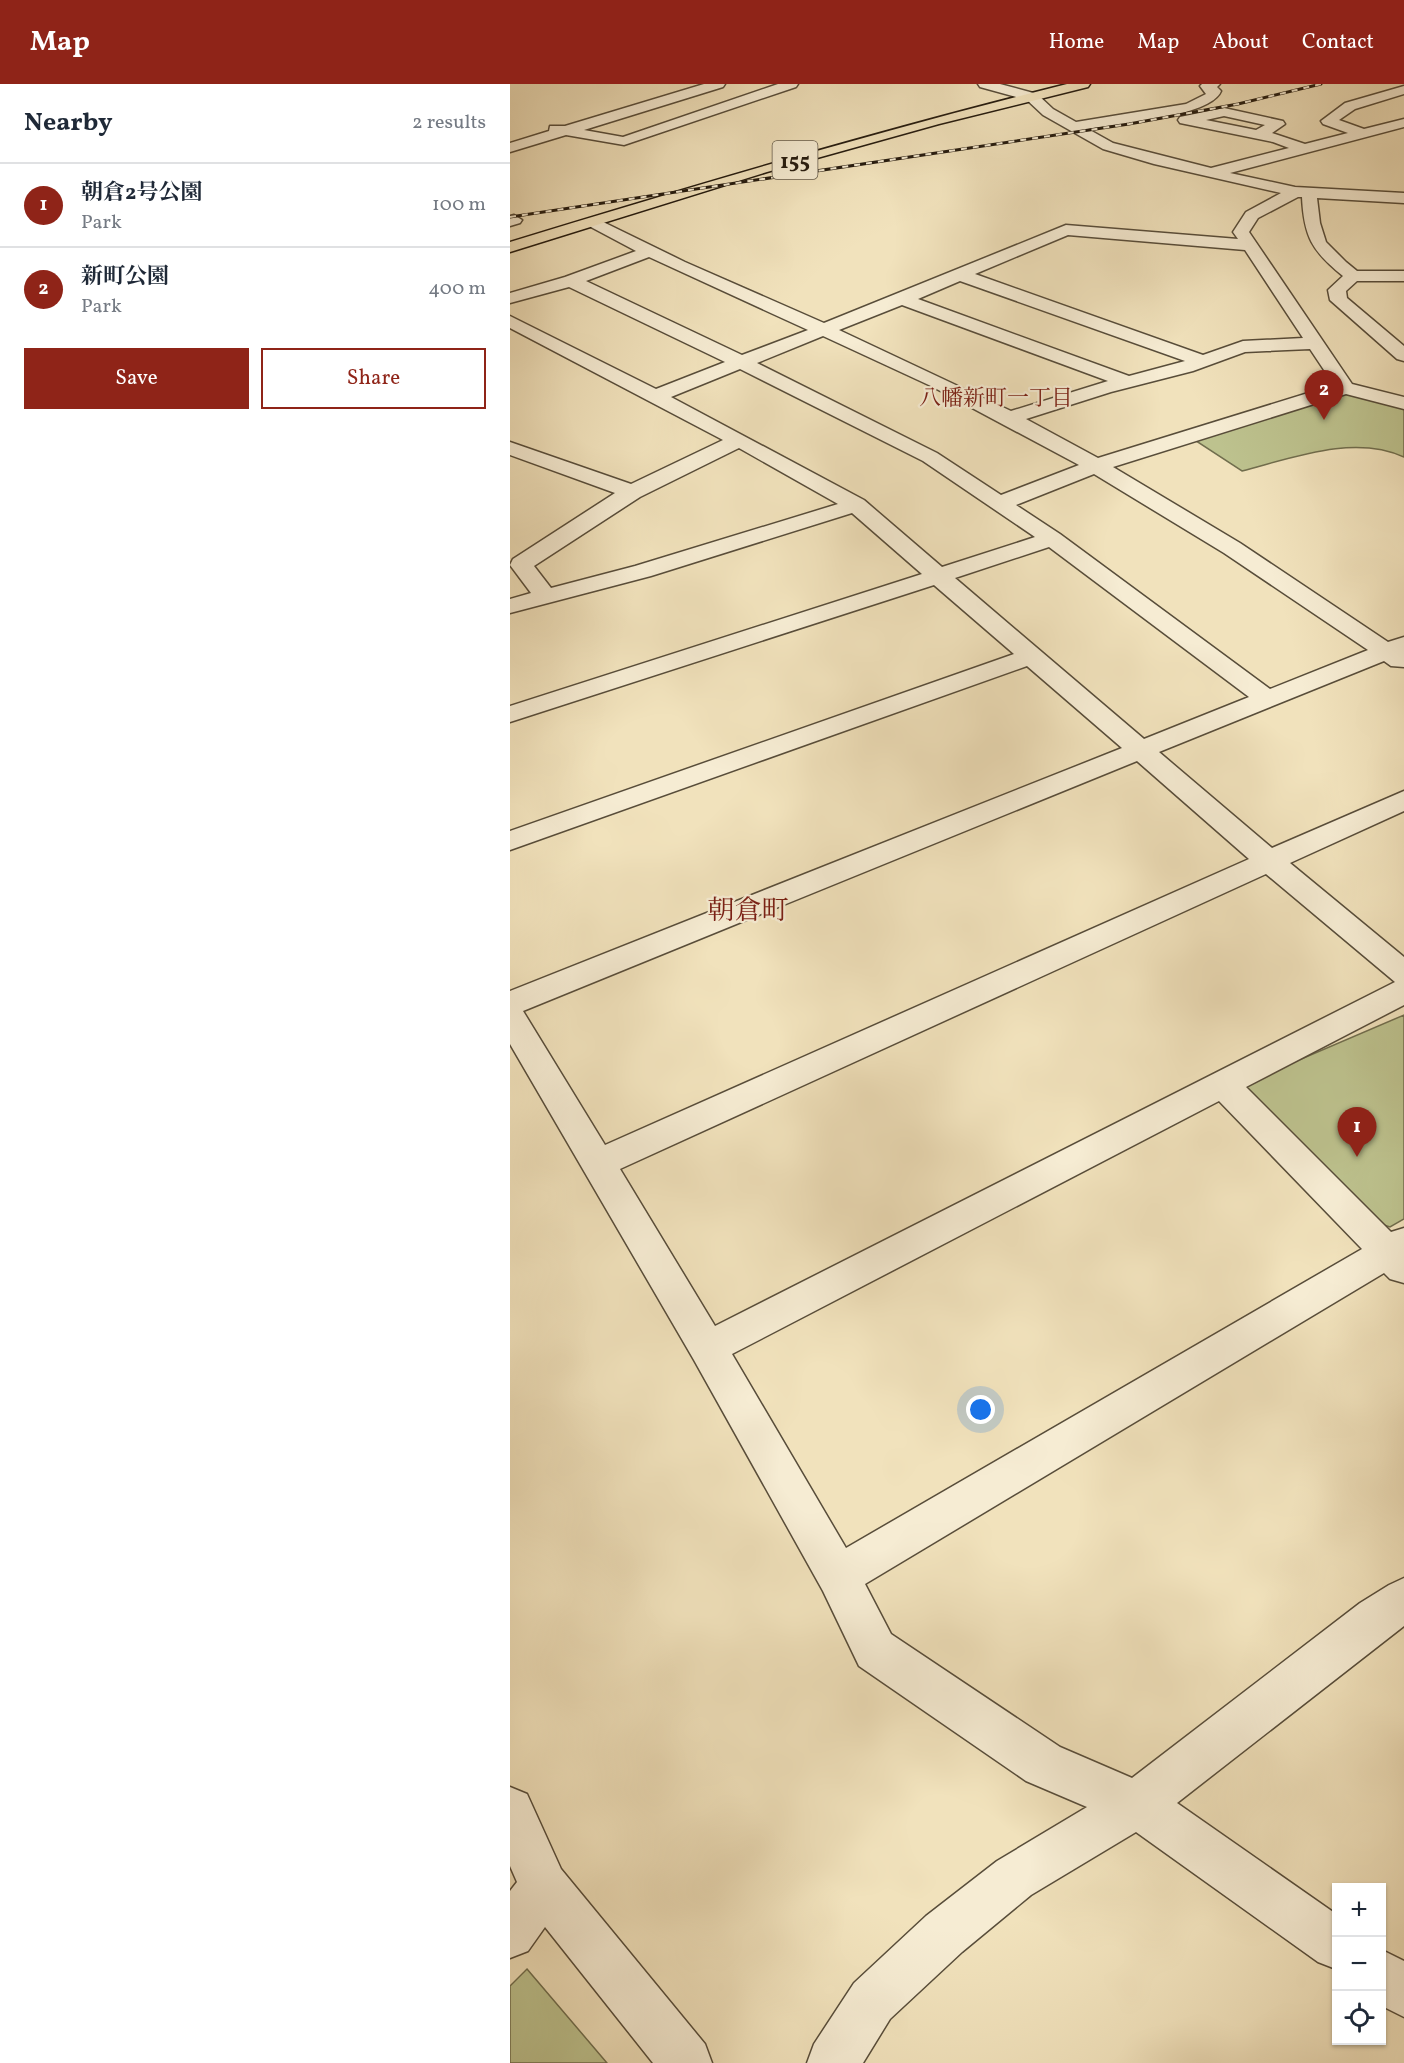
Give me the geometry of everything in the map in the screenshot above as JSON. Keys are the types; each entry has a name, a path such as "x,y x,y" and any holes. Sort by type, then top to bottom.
{"highway":[{"name":"155","path":"510,248 762,169 934,121 1083,84"}],"street":[{"path":"510,148 700,84"},
{"path":"510,142 560,130 718,84"},
{"path":"560,130 624,141 792,84"},
{"path":"985,84 1041,103 1048,112 1108,146 1159,161 1302,193 1384,196 1400,191"},
{"path":"1072,127 1190,107 1212,96 1214,91 1207,86 1212,84"},
{"path":"1364,134 1328,121 1350,106 1404,90"},
{"path":"1259,134 1278,124 1224,112 1185,120 1278,138 1304,149"},
{"path":"1214,172 1404,123"},
{"path":"1302,193 1252,215 1241,232 1247,245 1346,388"},
{"path":"1302,193 1310,225 1322,252 1353,276 1404,276"},
{"path":"595,223 648,252 936,381 1098,465 1231,546 1398,653"},
{"path":"655,396 902,299 1066,230 1247,245"},
{"path":"510,298 571,281 648,252"},
{"path":"961,275 1203,361"},
{"path":"1353,276 1337,290 1339,300 1404,355"},
{"path":"571,281 743,363 930,457 1053,539 1268,699"},
{"path":"902,299 1128,382"},
{"path":"510,321 738,440 856,505 1141,752 1404,974"},
{"path":"1009,418 1243,347 1316,343"},
{"path":"998,504 1098,465 1346,388 1404,403"},
{"path":"546,597 515,562 632,492 738,440"},
{"path":"510,448 632,492"},
{"path":"510,606 643,571 856,505"},
{"path":"510,714 1053,539"},
{"path":"510,1004 1268,699 1398,653"},
{"path":"510,841 1030,656"},
{"path":"597,1164 1404,800"},
{"path":"708,1348 1404,991"},
{"path":"510,1016 708,1348 838,1576 874,1650 1043,1764 1137,1804 1332,1941"},
{"path":"838,1576 1399,1255 1223,1084"},
{"path":"833,2063 872,2001 944,1934 1014,1878 1137,1804 1376,1619 1404,1600"},
{"path":"510,1811 544,1886 686,2063"},
{"path":"510,1934 544,1886"},
{"path":"1386,1979 1404,1991"}],"green space":[{"path":"1345,388 1404,403 1404,457 1385,450 1344,448 1323,450 1242,471 1190,437"},
{"path":"1404,1015 1404,1219 1390,1227 1378,1223 1243,1084"},
{"path":"527,1969 607,2063 510,2063 510,1986"}],"railway":[{"path":"510,217 1129,124 1238,104 1321,84"}],"place":[{"name":"新町公園","path":"1324,420"},
{"name":"朝倉2号公園","path":"1357,1157"}],"district":[{"name":"八幡新町一丁目","path":"996,397"},
{"name":"朝倉町","path":"748,910"}]}
